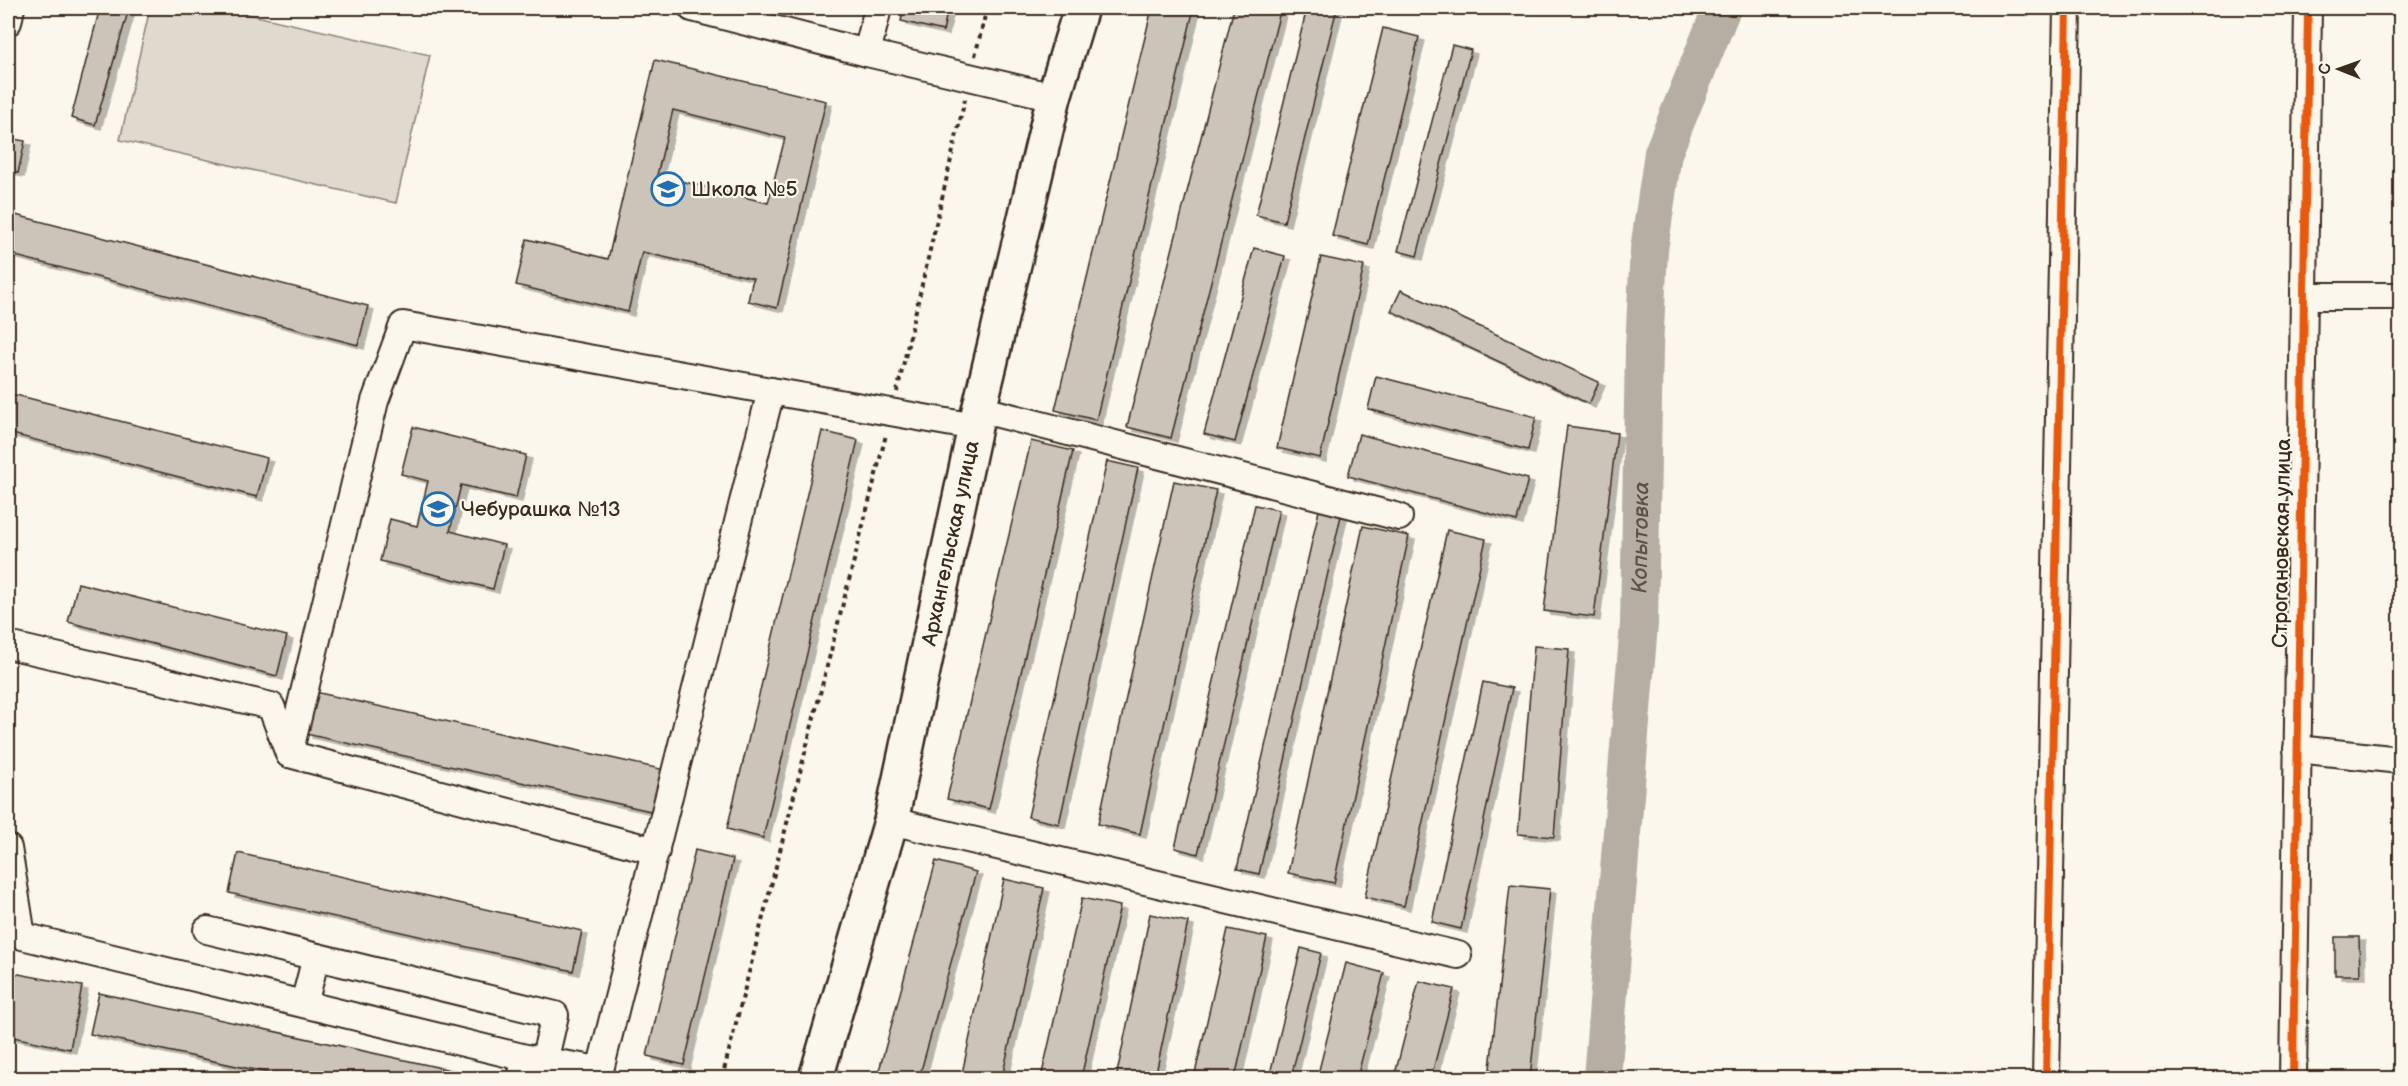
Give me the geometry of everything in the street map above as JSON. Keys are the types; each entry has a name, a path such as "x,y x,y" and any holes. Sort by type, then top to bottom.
{"main road":[{"name":"Архангельская улица","path":"816,1078 891,821 977,418 1054,97 1081,8"}],"street":[{"path":"8,22 11,8"},
{"path":"692,8 867,53 1054,97"},
{"path":"867,53 878,8"},
{"path":"2046,1078 2067,8"},
{"name":"Строгановская улица","path":"2293,1078 2308,8"},
{"path":"2304,296 2400,296"},
{"path":"289,754 375,401 403,325 892,412 977,418 1400,517"},
{"path":"8,848 22,936 304,1004 530,1066 600,1070 771,391"},
{"path":"8,645 271,706 289,754"},
{"path":"2297,749 2400,760"},
{"path":"289,754 656,851"},
{"path":"891,821 1458,955"},
{"path":"207,930 555,1016 530,1066"},
{"path":"304,1004 316,957"}],"path":[{"path":"722,1078 892,412 987,8"}],"shaded area":[{"path":"150,8 220,8 430,55 396,203 120,140"}],"building":[{"path":"100,8 113,8 128,12 95,125 71,118"},
{"path":"904,8 948,8 943,31 901,21"},
{"path":"1152,8 1194,8 1096,420 1055,410"},
{"path":"1234,8 1281,8 1171,438 1127,427"},
{"path":"1307,8 1337,8 1284,222 1256,215"},
{"path":"1383,28 1419,37 1368,245 1332,236"},
{"path":"1452,45 1471,50 1417,256 1398,251"},
{"name":"Школа №5","path":"655,60 826,101 777,308 748,301 753,278 642,252 628,312 516,285 527,239 608,259","holes":["673,110 785,138 768,203 657,175"]},
{"path":"8,138 25,141 18,173 8,171"},
{"path":"8,213 368,306 358,345 8,254"},
{"path":"1254,248 1285,256 1235,442 1204,434"},
{"path":"1321,257 1364,266 1320,458 1277,448"},
{"path":"1401,290 1599,382 1589,404 1391,311"},
{"path":"1376,376 1536,417 1528,450 1368,409"},
{"path":"8,393 267,458 257,497 8,433"},
{"path":"1567,426 1617,433 1594,617 1544,611"},
{"name":"Чебурашка №13","path":"413,427 526,455 516,498 461,485 450,531 504,545 493,589 380,561 390,519 417,526 428,481 401,474"},
{"path":"822,431 858,440 763,838 727,829"},
{"path":"1359,434 1528,479 1517,521 1348,476"},
{"path":"1031,441 1073,451 989,809 947,799"},
{"path":"1107,461 1138,468 1059,824 1028,817"},
{"path":"1174,481 1216,490 1140,834 1098,824"},
{"path":"1321,502 1343,507 1259,874 1237,869"},
{"path":"1255,505 1279,510 1198,854 1175,848"},
{"path":"1363,526 1409,536 1334,883 1288,873"},
{"path":"1447,530 1486,539 1404,906 1365,897"},
{"path":"78,583 287,636 277,676 68,622"},
{"path":"1534,646 1569,649 1554,837 1518,834"},
{"path":"1483,682 1512,688 1461,929 1432,922"},
{"path":"315,692 665,770 655,812 306,734"},
{"path":"695,850 733,859 684,1065 647,1056"},
{"path":"238,853 582,931 573,971 229,893"},
{"path":"936,861 976,872 919,1078 877,1078"},
{"path":"1004,879 1044,888 1002,1078 961,1078"},
{"path":"1510,885 1550,889 1530,1078 1489,1078"},
{"path":"1082,898 1120,906 1081,1078 1041,1078"},
{"path":"1150,914 1188,922 1155,1078 1116,1078"},
{"path":"1228,929 1267,937 1235,1078 1194,1078"},
{"path":"2335,937 2359,937 2360,975 2335,975"},
{"path":"1301,948 1321,953 1291,1078 1269,1078"},
{"path":"1346,963 1384,973 1357,1078 1317,1078"},
{"path":"8,972 82,986 70,1049 8,1036"},
{"path":"1419,981 1454,989 1431,1078 1394,1078"},
{"path":"99,993 487,1078 291,1078 90,1034"}],"waterway":[{"name":"Копытовка","path":"1602,1078 1639,624 1644,347 1649,250 1663,153 1722,8"}],"cycle path":[{"path":"2046,1078 2067,8"},
{"path":"2293,1078 2308,8"}],"place":[{"name":"Школа №5","path":"668,189"},
{"name":"Чебурашка №13","path":"438,509"}]}
